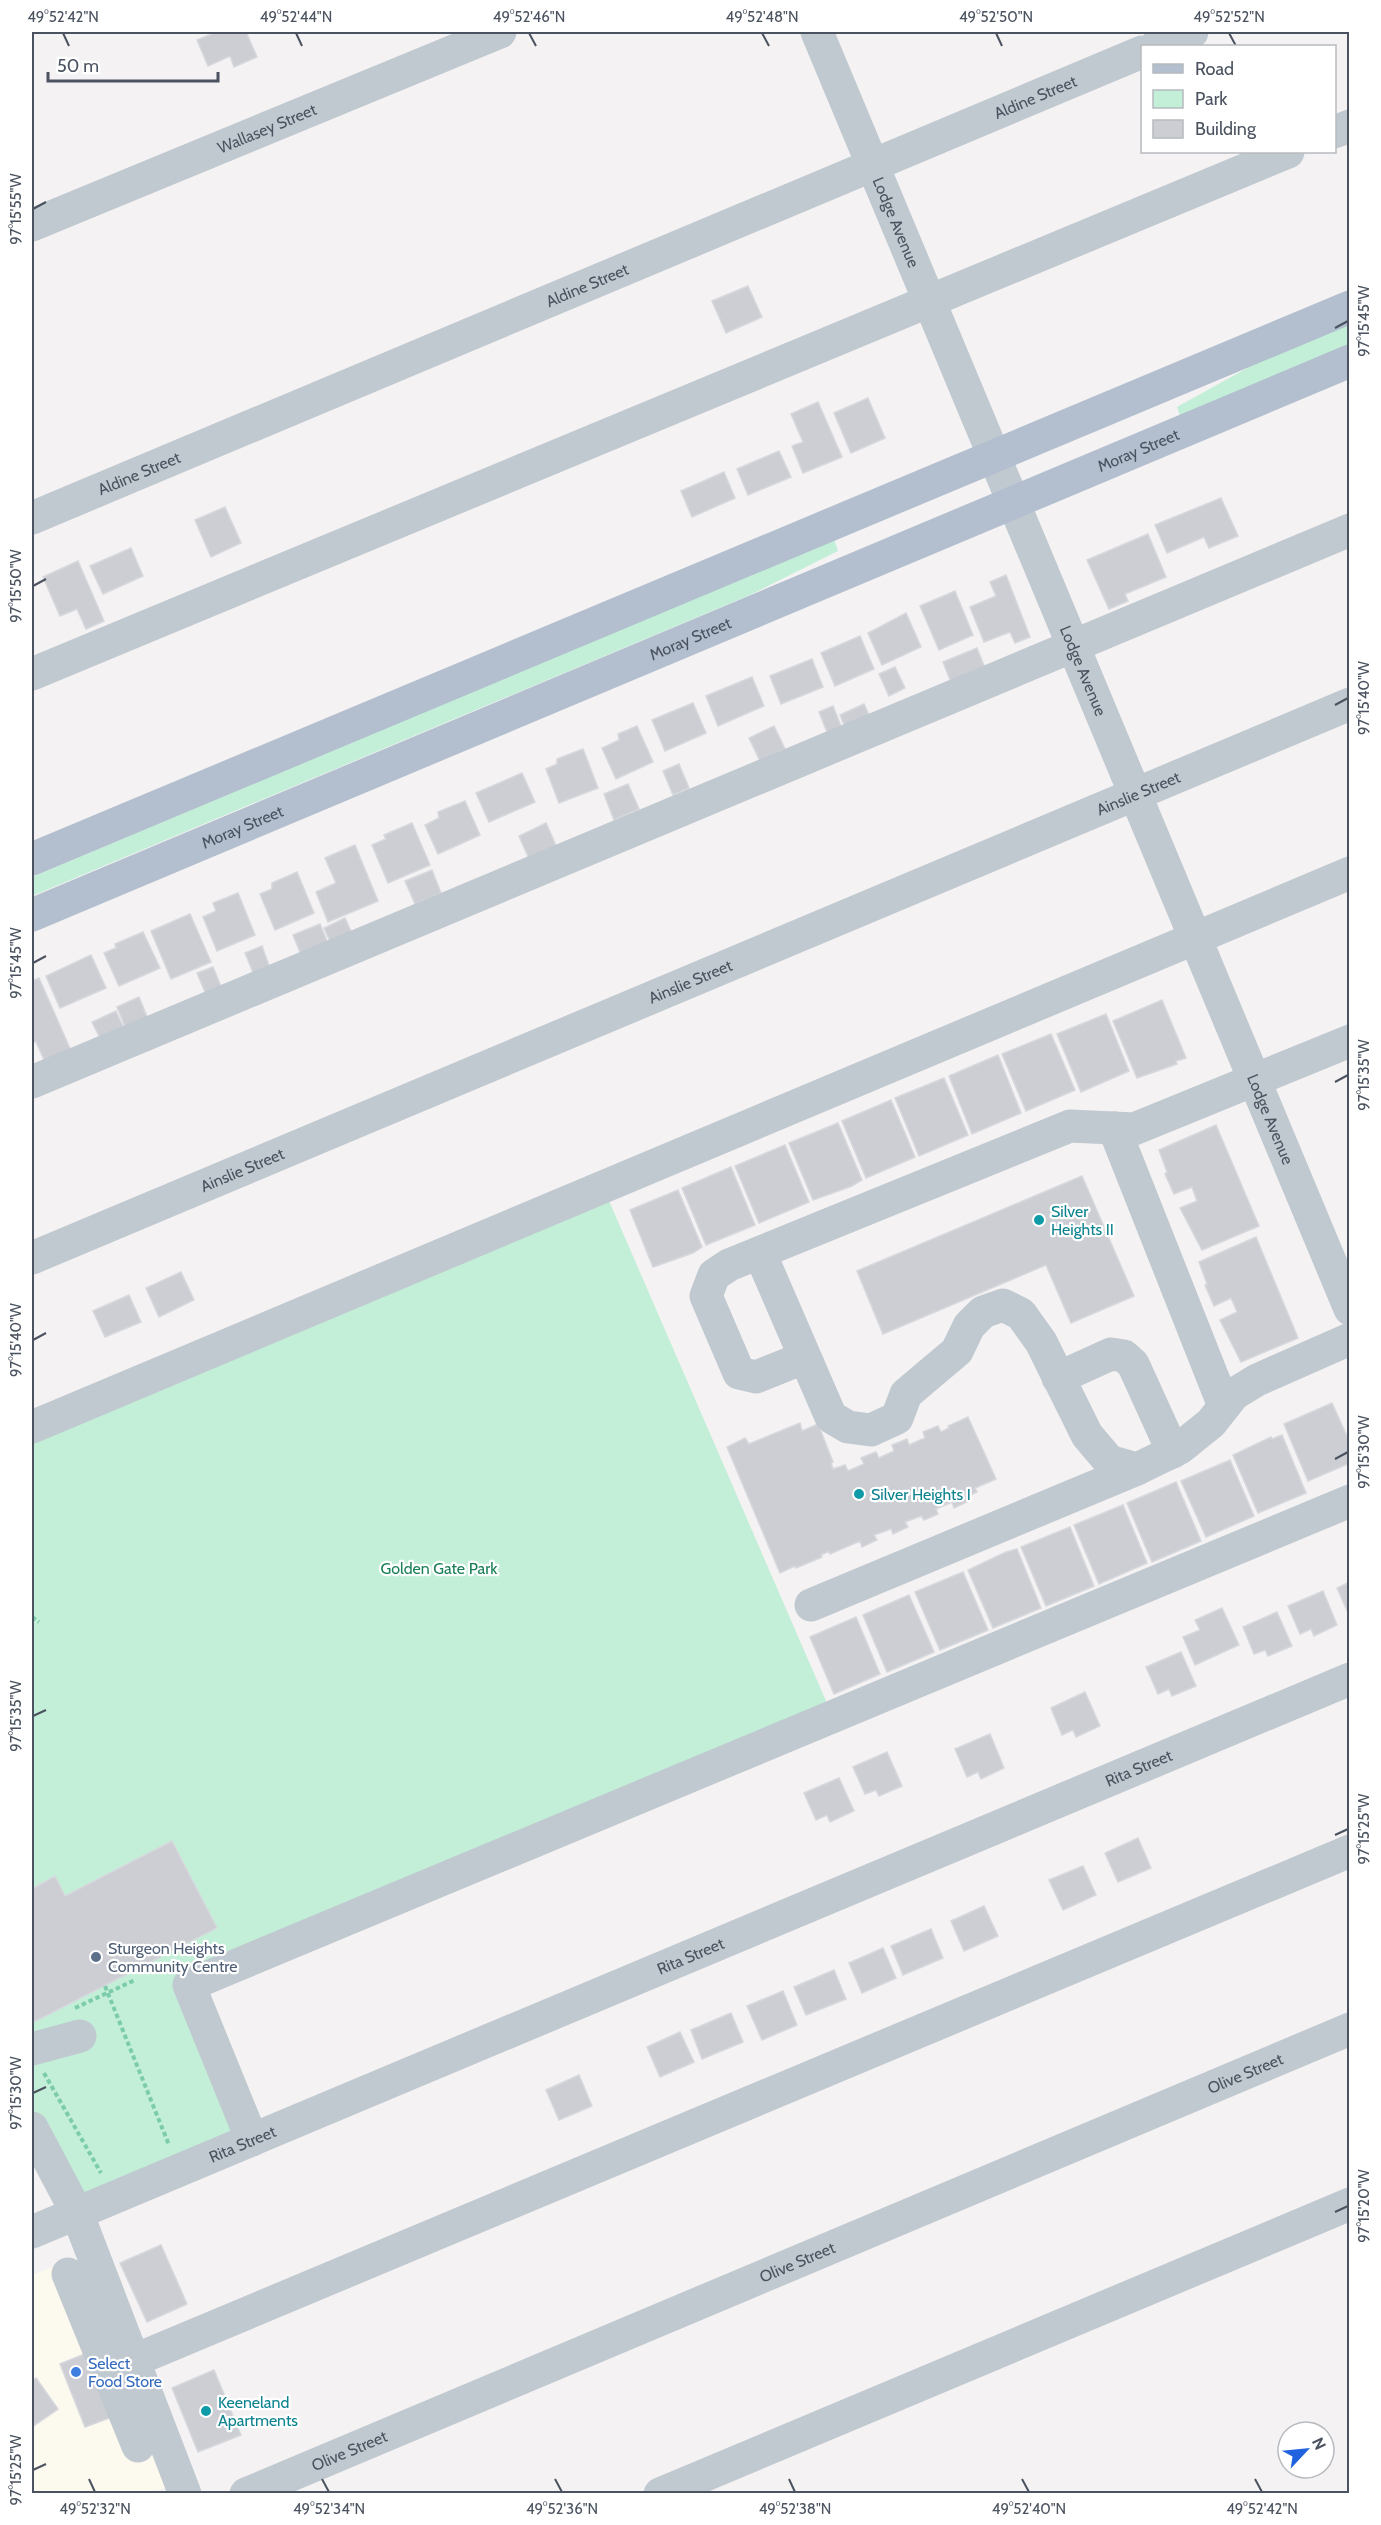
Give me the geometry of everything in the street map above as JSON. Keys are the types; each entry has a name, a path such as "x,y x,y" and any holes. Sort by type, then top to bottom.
{"main road":[{"path":"32,859 1350,306"},
{"name":"Moray Street","path":"32,915 1350,361"}],"street":[{"name":"Wallasey Street","path":"32,225 500,32"},
{"name":"Lodge Avenue","path":"817,32 1253,1082 1350,1309"},
{"path":"1159,45 1192,32"},
{"name":"Aldine Street","path":"32,518 1141,53"},
{"path":"1336,132 1350,126"},
{"path":"32,674 928,299 1286,153"},
{"path":"32,1082 1350,530"},
{"name":"Ainslie Street","path":"32,1258 1350,704"},
{"path":"32,1427 1350,873"},
{"path":"808,1364 796,1361 756,1377 739,1373 706,1296 714,1275 729,1265 1070,1126 1134,1129 1350,1041"},
{"path":"1114,1128 1224,1406"},
{"path":"760,1253 831,1417 848,1427 871,1430 897,1418 906,1394 957,1351 969,1326 983,1312 1002,1305 1021,1314 1041,1342 1087,1435 1109,1461 1137,1469"},
{"path":"811,1605 1173,1452 1211,1423 1234,1394 1257,1380 1350,1339"},
{"path":"1058,1378 1111,1354 1124,1356 1133,1364 1173,1452"},
{"path":"252,2140 189,1985 1350,1501"},
{"name":"Rita Street","path":"32,2232 1350,1679"},
{"path":"135,2361 1350,1851"},
{"path":"37,2060 74,2024"},
{"name":"Olive Street","path":"246,2493 1350,2029"},
{"path":"32,2128 77,2213 185,2493"},
{"path":"660,2493 1350,2204"},
{"path":"68,2274 138,2446"}],"path":[{"path":"32,1617 39,1622"},
{"path":"74,2024 107,1993 135,1980"},
{"path":"105,1986 170,2146"},
{"path":"37,2060 102,2174"}],"shaded area":[{"path":"80,2256 173,2484 152,2493 32,2494 32,2275"}],"green space":[{"path":"1349,324 1349,345 1180,416 1177,407 1260,361"},
{"path":"834,539 838,551 750,595 32,896 32,877"},
{"name":"Golden Gate Park","path":"603,1187 833,1717 189,1985 252,2140 77,2213 32,2128 32,1427"}],"building":[{"path":"217,32 246,32 257,57 234,67 230,56 208,66 197,40"},
{"path":"748,286 762,317 726,333 712,301"},
{"path":"868,398 885,438 851,453 834,413"},
{"path":"818,402 842,457 803,473 792,446 803,442 791,414"},
{"path":"779,451 791,477 748,495 737,469"},
{"path":"724,472 735,498 692,517 681,491"},
{"path":"1221,498 1238,536 1209,548 1204,537 1167,553 1155,525"},
{"path":"225,507 241,543 211,557 195,520"},
{"path":"1148,534 1166,577 1125,594 1128,601 1109,609 1087,560"},
{"path":"131,548 143,576 103,594 90,566"},
{"path":"78,561 104,621 86,629 77,609 60,616 43,577"},
{"path":"1006,575 1030,637 1015,643 1010,632 984,642 970,607 996,596 990,582"},
{"path":"955,591 973,635 939,650 920,606"},
{"path":"906,613 921,647 882,665 868,633"},
{"path":"860,636 874,669 835,686 821,653"},
{"path":"977,648 987,673 953,687 943,662"},
{"path":"812,659 823,687 781,704 770,676"},
{"path":"895,667 905,688 889,696 879,674"},
{"path":"752,677 764,706 718,726 706,696"},
{"path":"693,703 706,733 665,751 652,720"},
{"path":"864,704 871,719 846,730 840,715"},
{"path":"833,706 843,731 829,737 819,712"},
{"path":"637,726 653,762 616,779 602,748 619,740 618,734"},
{"path":"774,726 785,749 760,761 749,738"},
{"path":"583,749 598,788 559,803 546,769 557,764 557,759"},
{"path":"679,764 689,788 673,795 663,771"},
{"path":"522,773 535,802 489,822 476,793"},
{"path":"628,784 639,809 614,820 604,794"},
{"path":"465,801 480,835 438,854 425,825 439,818 438,812"},
{"path":"412,823 430,865 388,883 372,845 386,839 384,835"},
{"path":"546,823 557,848 530,861 519,836"},
{"path":"355,845 378,901 328,922 316,892 336,883 325,858"},
{"path":"432,870 441,893 415,904 405,881"},
{"path":"297,872 314,913 275,930 260,894 272,889 272,883"},
{"path":"238,893 255,935 217,951 203,917 216,911 213,903"},
{"path":"190,914 211,962 171,979 151,931"},
{"path":"345,918 354,938 333,948 324,928"},
{"path":"320,924 329,946 302,957 293,935"},
{"path":"143,932 160,968 119,986 104,953 116,948 115,944"},
{"path":"262,946 270,968 254,975 245,953"},
{"path":"91,955 106,988 60,1008 46,976"},
{"path":"213,967 223,991 207,997 197,973"},
{"path":"39,978 72,1053 46,1064 36,1042 32,1042 32,981"},
{"path":"139,997 148,1019 126,1029 117,1007"},
{"path":"1162,1000 1186,1058 1176,1061 1177,1064 1137,1078 1113,1021"},
{"path":"116,1011 125,1031 102,1042 92,1022"},
{"path":"1106,1014 1129,1071 1081,1092 1057,1034"},
{"path":"1051,1034 1075,1090 1026,1111 1002,1054"},
{"path":"998,1055 1021,1113 972,1134 949,1076"},
{"path":"944,1078 968,1135 919,1156 895,1098"},
{"path":"891,1100 915,1157 866,1178 842,1121"},
{"path":"838,1123 862,1180 813,1200 789,1143"},
{"path":"1216,1125 1259,1226 1202,1250 1180,1208 1197,1201 1192,1187 1174,1194 1165,1174 1167,1172 1159,1150"},
{"path":"785,1145 809,1202 759,1223 735,1166"},
{"path":"731,1167 755,1225 706,1245 682,1188"},
{"name":"Silver Heights II","path":"1082,1176 1134,1296 1071,1323 1046,1265 883,1334 857,1271"},
{"path":"678,1190 702,1247 693,1253 653,1267 630,1210"},
{"path":"1256,1237 1298,1338 1241,1362 1220,1320 1237,1312 1235,1307 1231,1298 1214,1306 1199,1262"},
{"path":"181,1272 194,1300 159,1317 146,1288"},
{"path":"129,1295 141,1322 105,1337 93,1311"},
{"path":"1332,1403 1350,1443 1350,1463 1308,1481 1284,1424"},
{"name":"Silver Heights I","path":"968,1417 996,1479 975,1488 977,1492 967,1497 969,1501 954,1508 952,1502 936,1509 938,1514 924,1520 921,1516 905,1522 908,1527 893,1534 891,1529 874,1535 877,1540 862,1547 860,1541 830,1554 829,1551 821,1555 822,1557 780,1573 727,1447 745,1438 749,1444 800,1423 802,1431 818,1424 833,1462 831,1463 833,1469 845,1465 848,1471 864,1464 861,1458 876,1452 879,1458 894,1451 892,1445 907,1439 909,1445 925,1438 923,1432 938,1426 941,1432 949,1428 948,1426"},
{"path":"1282,1435 1306,1493 1258,1513 1233,1455 1271,1437 1272,1439"},
{"path":"1230,1460 1254,1516 1206,1537 1181,1481"},
{"path":"1176,1482 1201,1541 1152,1562 1127,1503"},
{"path":"1123,1505 1147,1563 1099,1584 1074,1525"},
{"path":"1070,1527 1094,1586 1046,1606 1021,1547"},
{"path":"1017,1549 1041,1608 993,1628 968,1570"},
{"path":"963,1572 988,1630 940,1650 915,1592"},
{"path":"1350,1582 1350,1614 1349,1615 1337,1588"},
{"path":"1323,1591 1337,1625 1314,1636 1311,1629 1300,1634 1288,1606"},
{"path":"909,1595 934,1652 887,1672 863,1615"},
{"path":"1222,1608 1239,1645 1195,1665 1183,1637 1200,1630 1195,1620"},
{"path":"1277,1612 1292,1646 1268,1656 1265,1650 1254,1654 1243,1627"},
{"path":"856,1617 880,1674 834,1694 810,1637"},
{"path":"1181,1652 1196,1686 1172,1696 1169,1689 1158,1694 1146,1667"},
{"path":"1085,1692 1100,1726 1076,1737 1073,1730 1062,1735 1051,1708"},
{"path":"990,1734 1004,1768 981,1779 978,1772 967,1777 955,1749"},
{"path":"887,1752 902,1786 879,1796 876,1790 865,1794 853,1767"},
{"path":"839,1778 854,1811 830,1822 827,1815 816,1820 804,1793"},
{"path":"1138,1838 1151,1868 1118,1882 1105,1853"},
{"name":"Sturgeon Heights Community Centre","path":"172,1841 217,1928 32,2023 32,1889 55,1876 65,1896"},
{"path":"1083,1866 1096,1895 1063,1910 1049,1880"},
{"path":"984,1906 998,1936 964,1951 951,1921"},
{"path":"931,1929 943,1958 903,1975 891,1946"},
{"path":"883,1948 896,1978 862,1993 849,1963"},
{"path":"834,1970 846,1999 806,2015 794,1987"},
{"path":"783,1991 797,2025 762,2040 747,2006"},
{"path":"731,2013 743,2042 702,2059 691,2030"},
{"path":"680,2032 694,2062 660,2077 647,2047"},
{"path":"579,2075 592,2106 559,2120 546,2090"},
{"path":"161,2245 187,2304 147,2322 120,2263"},
{"path":"87,2353 112,2417 85,2427 60,2364"},
{"name":"Keeneland Apartments","path":"214,2370 241,2435 198,2452 172,2388"},
{"path":"36,2378 58,2409 32,2427 32,2381"}],"place":[{"name":"Silver Heights II","path":"1039,1220"},
{"name":"Silver Heights I","path":"859,1494"},
{"name":"Sturgeon Heights Community Centre","path":"96,1957"},
{"name":"Select Food Store","path":"76,2372"},
{"name":"Keeneland Apartments","path":"206,2411"}]}
